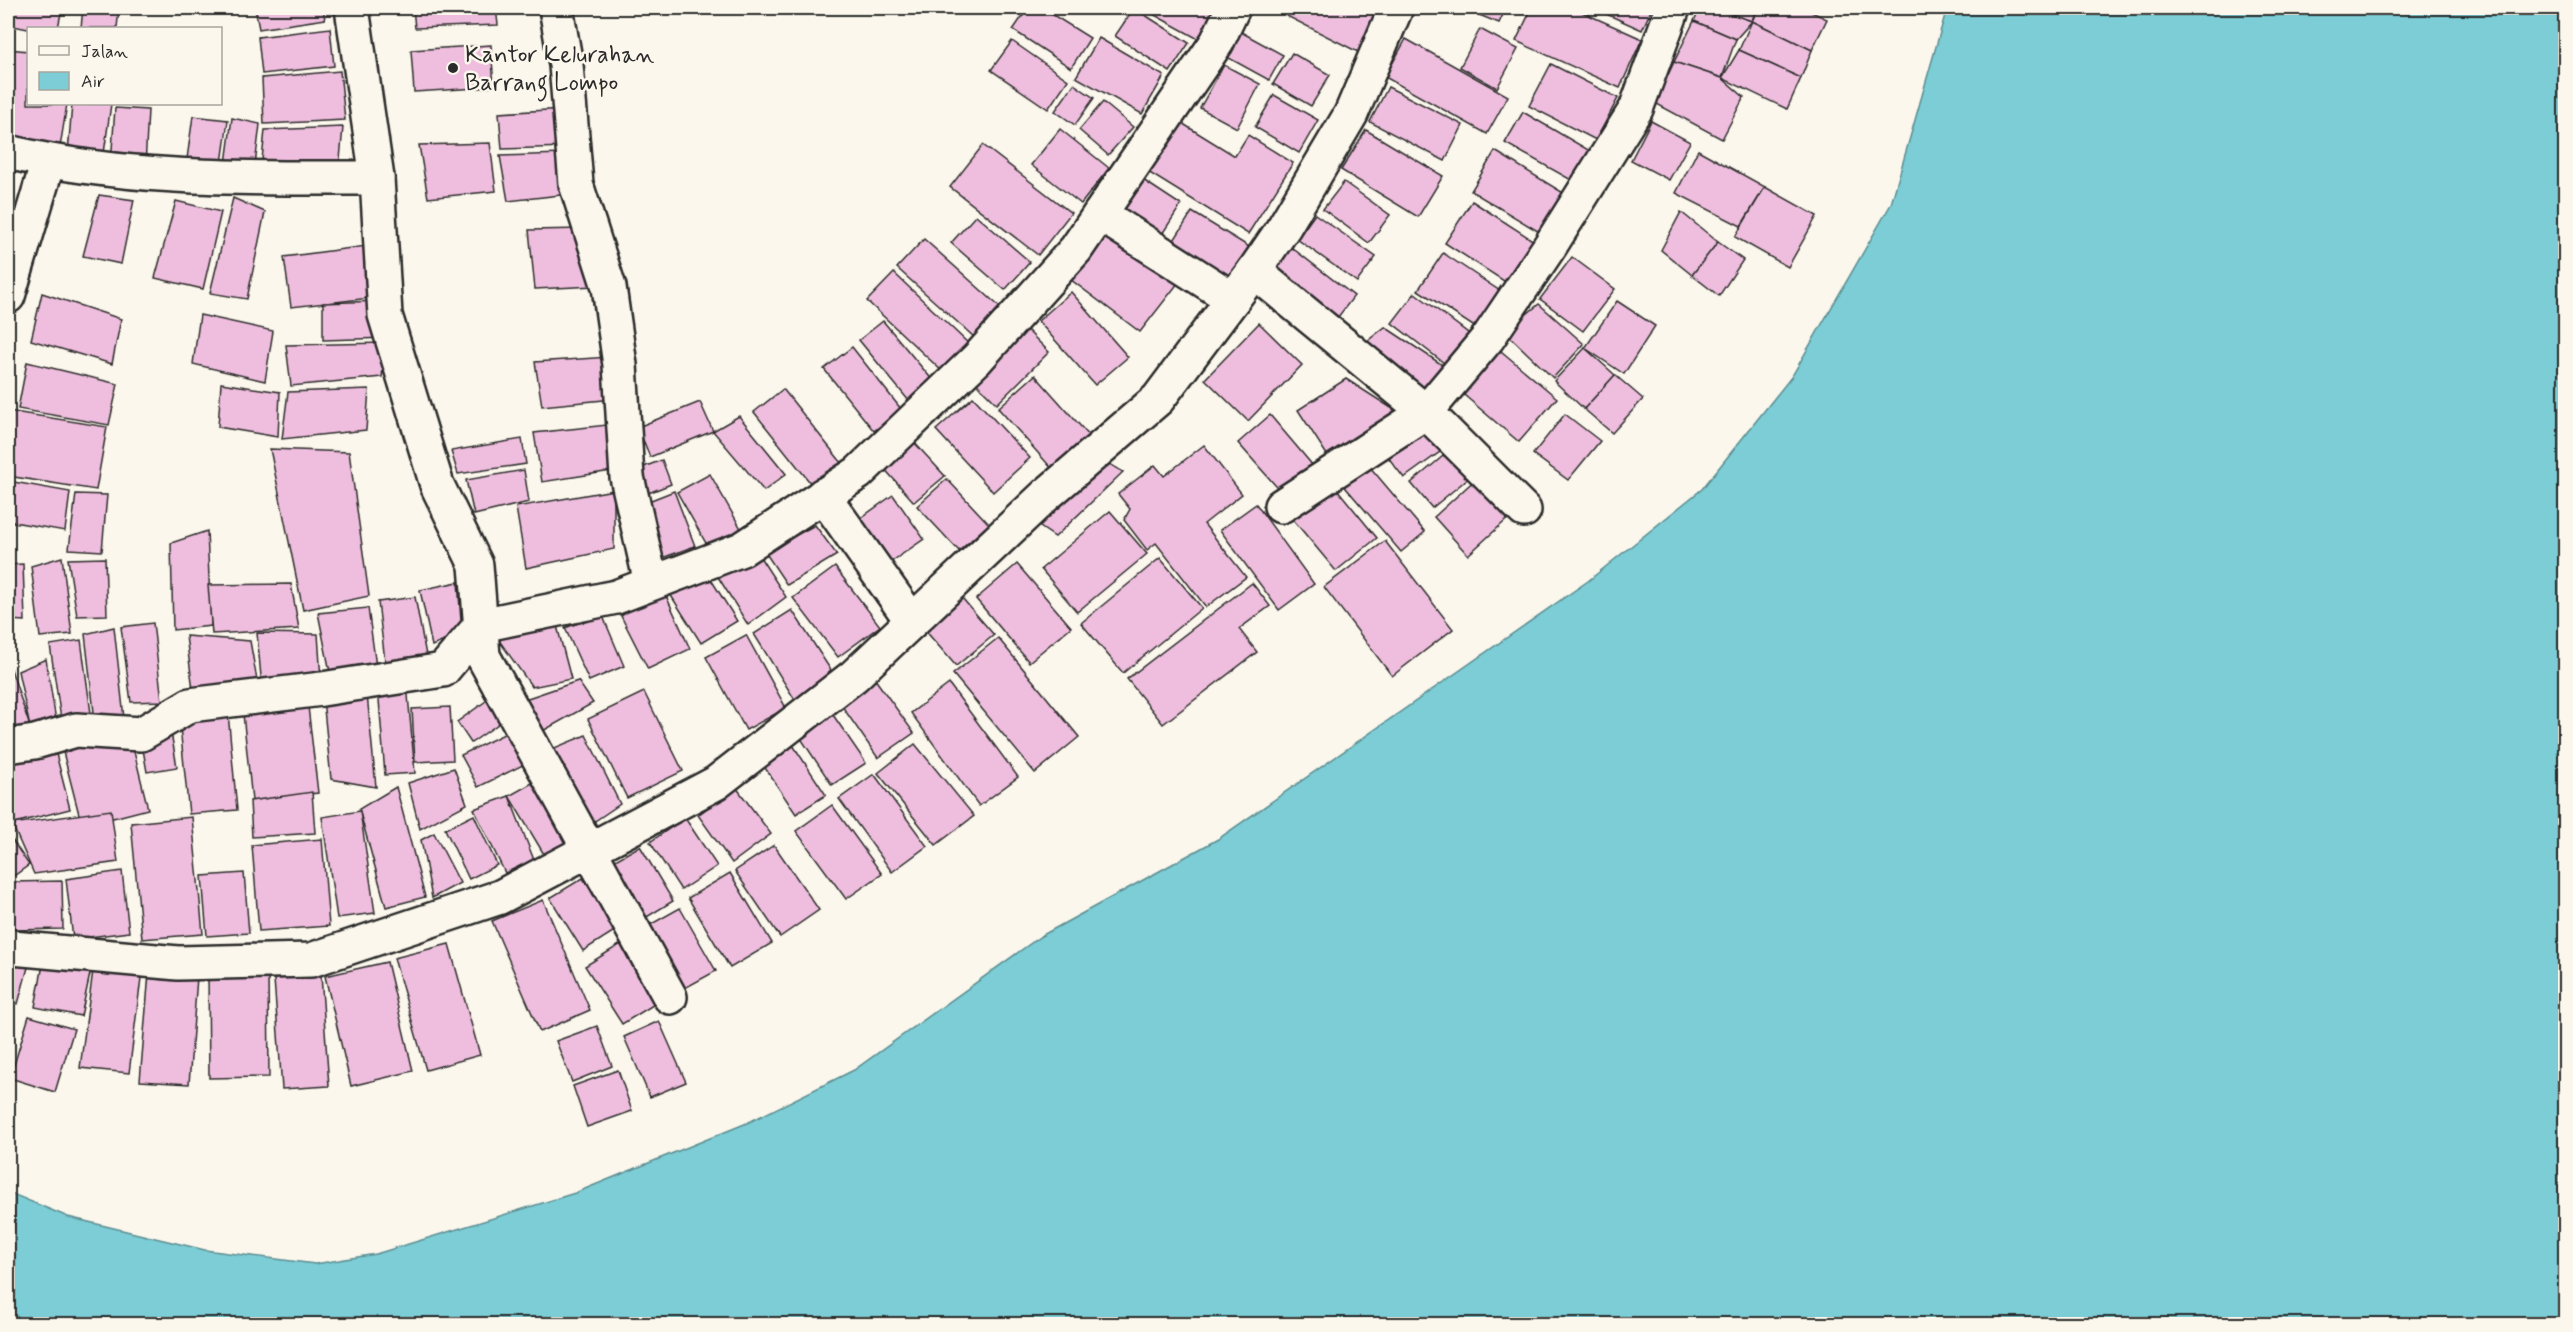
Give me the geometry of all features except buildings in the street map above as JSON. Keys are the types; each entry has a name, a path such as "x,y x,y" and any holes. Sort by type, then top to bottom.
{"street":[{"path":"352,8 377,178 385,315 437,485 476,565 483,656 670,997"},
{"path":"556,8 566,65 576,184 609,287 620,364 627,477 651,583"},
{"path":"8,746 35,742 76,730 141,734 190,705 322,689 443,670 481,625 616,597 742,549 858,473 977,359 1076,249 1217,42 1233,8"},
{"path":"8,945 12,948 178,963 312,960 500,897 716,783 854,676 1046,495 1158,399 1254,271 1284,227 1351,114 1396,8"},
{"path":"1281,506 1426,412 1494,330 1550,246 1635,109 1673,8"},
{"path":"8,152 48,162 119,171 244,178 377,178"},
{"path":"8,296 48,162"},
{"path":"1100,214 1233,299"},
{"path":"1254,271 1426,412 1524,510"},
{"path":"823,495 912,621"}],"water":[{"path":"1947,8 2565,8 2565,1324 8,1324 8,1192 68,1217 205,1250 315,1264 376,1254 575,1193 747,1123 854,1070 1041,936 1218,839 1588,581 1702,489 1792,376 1891,204"}],"place":[{"name":"Kantor Kelurahan Barrang Lompo","path":"453,68"}]}
